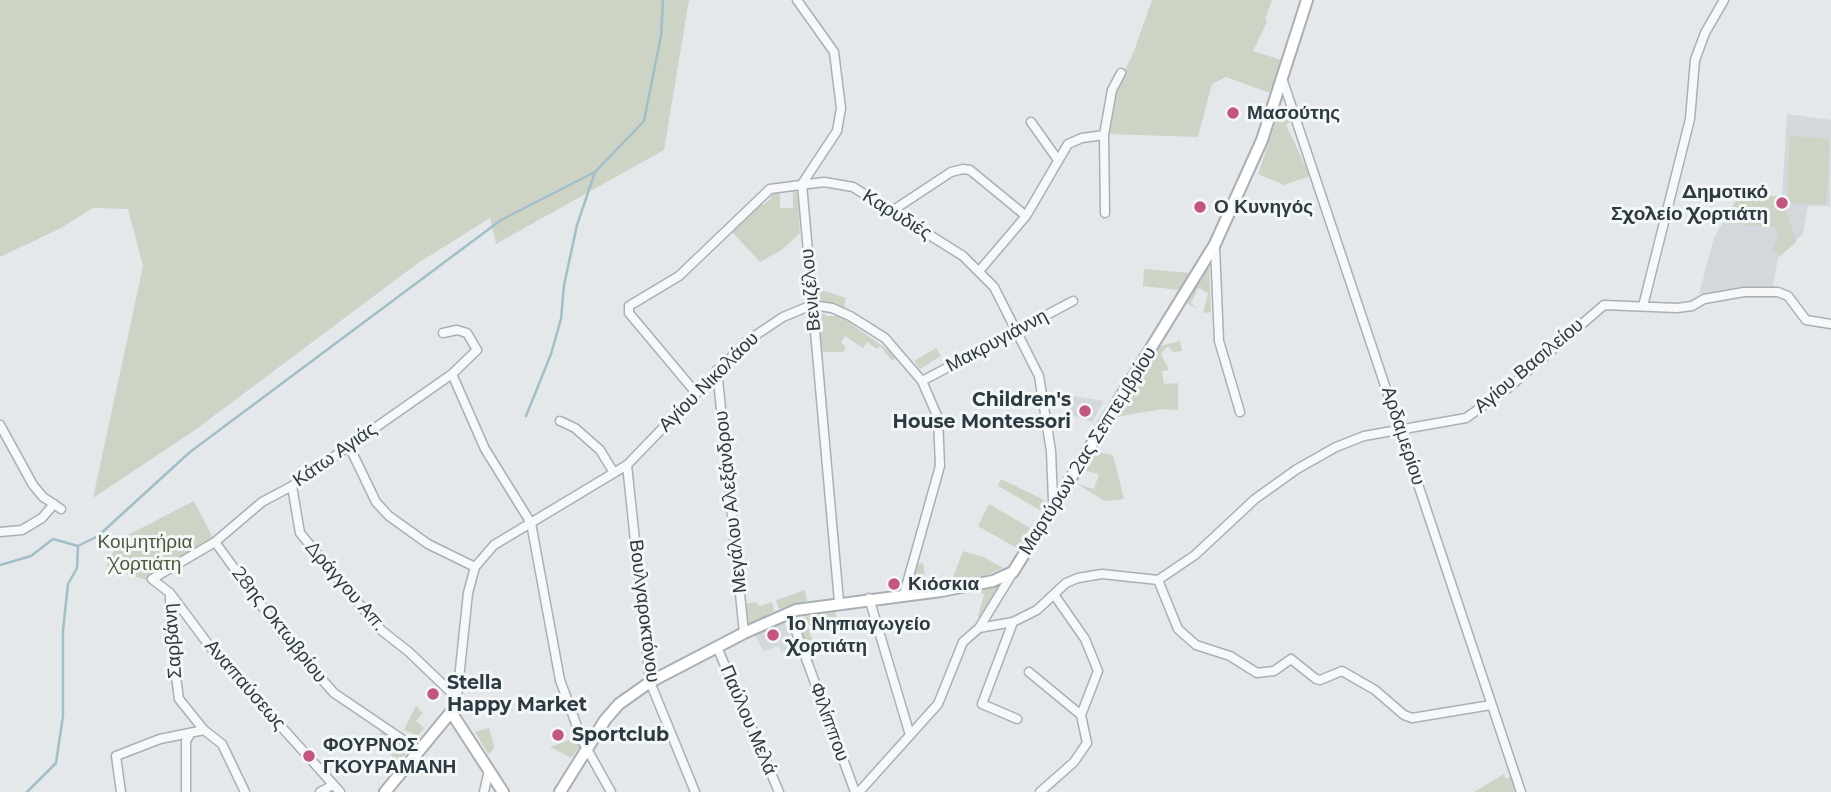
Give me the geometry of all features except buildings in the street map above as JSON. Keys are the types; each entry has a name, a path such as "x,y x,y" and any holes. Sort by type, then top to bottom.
{"street":[{"path":"797,0 834,52 841,108 837,131 802,184"},
{"name":"Μαρτύρων 2ας Σεπτεμβρίου","path":"560,792 619,704 650,682 744,633 789,612 839,602 993,581 1013,572 1053,501 1215,244 1253,164 1283,81 1307,0"},
{"path":"1643,306 1689,119 1695,60 1704,33 1724,0"},
{"path":"1105,213 1104,135 1112,90 1121,73"},
{"name":"Αρδαμερίου","path":"1283,81 1521,792"},
{"path":"1031,122 1058,160"},
{"path":"981,270 1026,216 1068,144 1082,138 1104,135"},
{"path":"892,211 951,172 963,169 970,170 1026,216"},
{"name":"Καρυδιές","path":"696,393 629,313 629,306 679,276 770,189 824,182 852,187 981,270 994,287 1039,376 1050,441 1053,501"},
{"name":"Βενιζέλου","path":"802,184 839,602"},
{"path":"1215,244 1219,341 1240,412"},
{"name":"Αγίου Βασιλείου","path":"1158,580 1195,555 1255,499 1297,469 1364,436 1466,418 1508,388 1598,307 1677,308 1692,306 1704,299 1744,292 1778,292 1788,296 1806,320 1831,324"},
{"name":"Μακρυγιάννη","path":"922,381 1073,301"},
{"path":"813,305 832,308 876,332 899,352 922,381 938,418 942,458 904,594"},
{"name":"Αγίου Νικολάου","path":"475,566 494,545 627,464 718,370 768,325 813,305"},
{"name":"Κάτω Αγιάς","path":"152,579 215,542 261,502 292,486 452,374 477,350 467,332 443,332"},
{"name":"Μεγάλου Αλεξάνδρου","path":"718,370 744,633"},
{"path":"452,374 485,449 531,523 557,668 587,749 611,792"},
{"path":"560,421 575,428 600,450 614,473"},
{"path":"0,425 24,473 43,497 58,506 22,530 0,531"},
{"path":"349,446 376,502 389,516 428,544 475,566 463,620 457,698 451,712 385,792"},
{"name":"Βουλγαροκτόνου","path":"627,464 650,682 695,792"},
{"name":"Δράγγου Απ.","path":"292,486 300,533 381,630 457,698"},
{"name":"28ης Οκτωβρίου","path":"215,542 286,639 334,693 418,750"},
{"path":"857,792 937,704 964,642 979,628 1013,572"},
{"path":"979,628 1013,622 1037,610 1066,583 1090,576 1158,580 1178,629 1196,645 1230,656 1256,673 1274,671 1291,659 1321,680 1342,671 1412,718 1491,705"},
{"name":"Αναπαύσεως","path":"152,579 170,593 214,652 340,792"},
{"name":"Σαρβάνη","path":"170,593 170,624 178,696 204,730 222,744 245,792"},
{"path":"1040,792 1074,762 1087,743 1081,715 1097,678 1096,661 1086,639 1055,596"},
{"path":"869,598 911,735"},
{"name":"Φιλίππου","path":"789,612 857,792"},
{"path":"1013,622 982,704 1017,719"},
{"name":"Παύλου Μελά","path":"717,647 779,792"},
{"path":"1029,672 1081,715"},
{"path":"451,712 503,792"},
{"path":"121,792 116,756 160,740 190,736 204,730"},
{"path":"186,792 186,741 190,736"},
{"path":"484,792 489,770"},
{"path":"320,792 333,785"}],"shaded area":[{"name":"Δημοτικό Σχολείο Χορτιάτη","path":"1787,114 1831,120 1830,206 1808,206 1803,234 1778,258 1773,288 1740,287 1699,294 1714,238 1741,192 1782,197"},
{"name":"Children's House Montessori","path":"1074,396 1104,401 1092,422 1070,415"},
{"name":"1ο Νηπιαγωγείο Χορτιάτη","path":"784,622 795,647 781,652 779,646 763,651 755,634"}],"green space":[{"path":"0,0 689,0 664,150 496,244 490,218 418,263 195,430 93,498 143,266 128,209 93,208 61,228 0,257"},
{"path":"1152,0 1272,0 1265,19 1267,22 1253,51 1281,60 1262,126 1259,126 1270,93 1226,77 1212,84 1198,137 1109,134 1114,94 1134,51"},
{"path":"1286,108 1292,120 1286,125 1310,176 1284,185 1258,174 1280,109"},
{"path":"1790,136 1830,139 1826,204 1787,203"},
{"path":"780,191 780,208 793,208 793,191 797,192 800,233 783,249 760,262 732,232 759,201 763,205 772,198 769,193"},
{"path":"1741,192 1782,197 1796,242 1780,256 1773,249 1779,233 1774,227 1741,225 1726,217"},
{"path":"1209,265 1211,312 1203,313 1208,293 1198,288 1191,303 1199,310 1187,303"},
{"path":"1144,269 1191,273 1180,290 1143,286"},
{"path":"821,290 846,298 844,308 822,302 817,294"},
{"path":"824,313 826,316 840,316 898,357 892,361 880,346 877,349 867,342 863,348 845,336 841,343 846,347 843,352 819,352 815,317"},
{"path":"1180,341 1182,351 1173,352 1168,346 1161,354 1169,370 1162,371 1164,384 1178,383 1178,410 1163,409 1115,417 1160,346"},
{"path":"936,348 941,356 920,369 914,361"},
{"path":"1092,451 1113,455 1124,499 1105,501 1077,484 1094,489 1099,474 1082,470"},
{"path":"1001,479 1046,501 1040,510 998,486"},
{"name":"Κοιμητήρια Χορτιάτη","path":"194,501 213,538 146,580 106,566 120,539"},
{"path":"989,504 1030,528 1017,548 978,526"},
{"path":"963,551 984,557 1003,568 987,575 951,583"},
{"path":"923,563 926,587 912,589 917,564"},
{"path":"999,586 981,619 978,616 984,595 976,589"},
{"path":"805,590 807,601 779,609 776,600"},
{"path":"756,602 760,606 772,602 774,611 748,625 743,604"},
{"path":"835,611 839,628 837,630 834,619 808,626 812,640 803,644 794,619"},
{"path":"416,706 423,713 416,721 424,728 418,736 404,730"},
{"path":"574,721 582,744 571,758 550,747 575,738 570,722"},
{"path":"384,728 412,747 399,762 375,742"},
{"path":"489,728 494,745 488,754 475,732"},
{"path":"1504,774 1506,779 1512,776 1518,792 1474,792"}],"waterway":[{"path":"526,416 551,354 561,319 564,285 577,225 595,172 644,121 661,36 663,0"},
{"path":"27,792 56,763 63,716 63,630 68,584 77,568 78,546 98,536 190,452 501,220 595,172"},
{"path":"0,565 31,556 53,539 78,546"}],"place":[{"name":"Μασούτης","path":"1233,113"},
{"name":"Δημοτικό Σχολείο Χορτιάτη","path":"1782,203"},
{"name":"Ο Κυνηγός","path":"1200,207"},
{"name":"Children's House Montessori","path":"1085,411"},
{"name":"Κιόσκια","path":"894,584"},
{"name":"1ο Νηπιαγωγείο Χορτιάτη","path":"773,635"},
{"name":"Stella Happy Market","path":"433,694"},
{"name":"Sportclub","path":"558,735"},
{"name":"ΦΟΥΡΝΟΣ ΓΚΟΥΡΑΜΑΝΗ","path":"309,756"}]}
